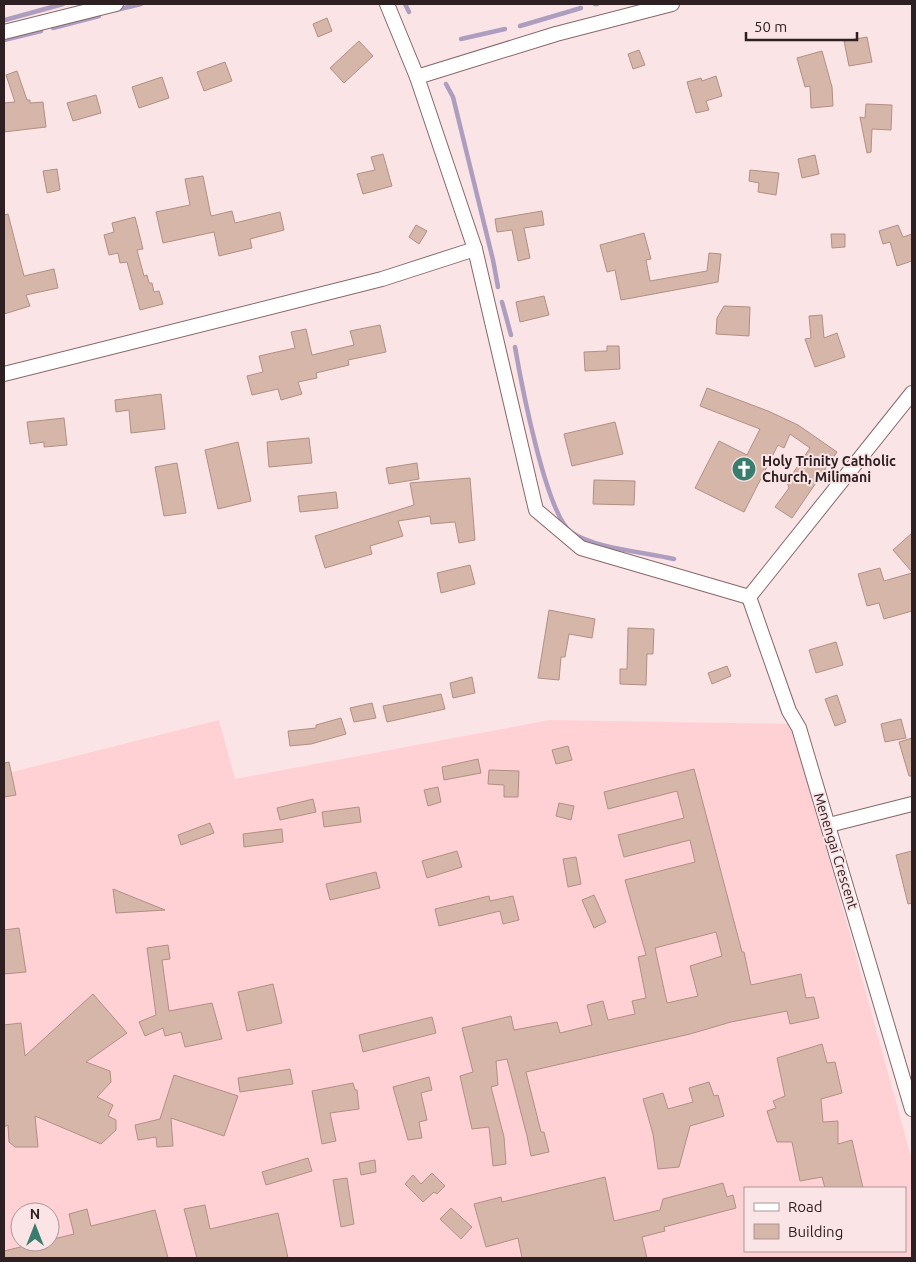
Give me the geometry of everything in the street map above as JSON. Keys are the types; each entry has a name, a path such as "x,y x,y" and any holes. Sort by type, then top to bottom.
{"street":[{"path":"4,32 116,4"},
{"path":"387,4 417,77 475,249 536,510 581,548 749,597 912,393"},
{"path":"417,77 556,34 672,4"},
{"path":"4,374 382,279 475,249"},
{"name":"Menengai Crescent","path":"749,597 789,711 799,728 912,1109"},
{"path":"829,825 912,804"}],"shaded area":[{"path":"219,720 235,779 550,720 792,724 912,1160 912,1258 4,1258 4,774"}],"building":[{"path":"327,18 332,31 318,37 313,24"},
{"path":"867,37 872,62 849,66 844,41"},
{"path":"359,41 373,56 344,83 330,68"},
{"path":"639,50 645,65 633,69 628,54"},
{"path":"822,51 832,87 833,106 811,108 810,86 805,87 797,58"},
{"path":"225,62 232,81 204,91 197,72"},
{"path":"17,71 27,100 30,100 30,103 43,102 46,127 4,132 4,103 15,102 6,75"},
{"path":"716,76 722,96 706,101 709,110 696,113 687,82 701,78 702,81"},
{"path":"162,77 169,98 139,108 132,87"},
{"path":"96,95 101,113 73,121 67,103"},
{"path":"866,104 892,105 891,130 872,129 871,152 867,153 860,117 865,118"},
{"path":"383,154 392,186 363,194 357,174 375,170 371,157"},
{"path":"815,155 819,174 802,178 798,159"},
{"path":"57,169 60,190 47,193 43,171"},
{"path":"750,170 779,173 776,195 758,192 759,183 749,181"},
{"path":"203,176 211,216 232,211 235,223 280,212 284,230 250,239 252,248 219,256 214,232 163,243 156,212 190,205 185,179"},
{"path":"542,211 544,225 524,228 530,258 518,261 512,230 497,232 495,219"},
{"path":"8,214 24,276 54,269 58,288 26,295 30,306 4,314 4,215"},
{"path":"135,217 143,249 137,250 144,276 147,275 149,283 152,283 154,292 159,291 163,304 140,310 127,262 120,263 118,253 109,255 104,235 114,232 112,223"},
{"path":"416,225 427,231 419,244 409,237"},
{"path":"898,225 903,237 912,234 912,261 897,266 890,242 883,244 879,231"},
{"path":"644,233 651,259 646,260 650,281 707,271 709,253 721,254 718,282 621,300 615,270 607,272 600,245"},
{"path":"831,234 845,234 845,247 832,248"},
{"path":"544,296 549,315 520,322 516,302"},
{"path":"724,306 750,307 749,336 716,334 717,318"},
{"path":"822,315 824,338 837,333 845,357 815,367 805,339 811,338 809,316"},
{"path":"380,325 386,352 348,360 349,365 316,373 317,378 298,382 302,394 281,400 278,389 252,395 247,376 263,372 259,356 295,348 291,332 306,329 312,355 354,345 350,331"},
{"path":"607,346 619,346 620,369 585,371 584,352 607,351"},
{"path":"707,388 768,411 798,425 837,452 792,518 775,507 789,488 787,482 810,448 790,434 784,448 778,445 744,512 695,488 719,441 747,455 760,429 700,406"},
{"path":"161,394 165,429 131,433 129,410 116,412 115,400"},
{"path":"64,418 67,445 44,447 44,442 30,444 27,422"},
{"path":"615,422 623,454 572,466 564,434"},
{"path":"309,438 312,463 269,467 267,442"},
{"path":"238,442 251,501 218,509 205,450"},
{"path":"177,463 186,513 164,516 155,467"},
{"path":"417,463 419,479 389,484 386,468"},
{"path":"470,478 475,540 459,543 455,522 431,524 430,516 398,521 403,536 370,546 372,554 325,568 315,536 414,505 410,483"},
{"path":"594,480 635,481 634,505 593,504"},
{"path":"336,492 338,508 300,512 298,496"},
{"path":"912,533 912,572 893,550"},
{"path":"470,565 475,584 441,593 437,573"},
{"path":"880,568 884,581 912,573 912,611 884,619 879,603 867,606 858,574"},
{"path":"549,610 595,619 592,638 569,634 565,657 561,657 559,680 538,678"},
{"path":"628,628 654,629 653,654 647,654 646,685 620,684 620,669 627,669"},
{"path":"836,642 843,665 816,673 809,650"},
{"path":"727,666 731,676 712,684 708,673"},
{"path":"472,677 475,693 453,698 450,683"},
{"path":"441,694 445,709 387,722 383,706"},
{"path":"837,695 846,722 835,726 825,699"},
{"path":"372,703 376,718 354,722 350,708"},
{"path":"341,718 346,734 311,744 290,746 288,731 316,728 316,725"},
{"path":"901,719 906,738 885,742 881,724"},
{"path":"912,738 912,776 909,776 899,742"},
{"path":"568,746 572,760 556,764 552,750"},
{"path":"478,759 481,773 444,780 442,767"},
{"path":"9,762 16,795 4,797 4,763"},
{"path":"694,769 742,952 744,952 751,985 801,974 806,998 814,997 819,1018 790,1024 787,1011 731,1022 690,1034 526,1072 541,1132 544,1132 549,1152 531,1156 507,1059 496,1061 498,1085 491,1087 504,1137 506,1164 493,1166 489,1127 472,1129 460,1076 473,1072 462,1028 511,1016 514,1030 557,1022 560,1033 592,1025 587,1005 603,1001 608,1020 635,1014 632,1001 646,998 638,957 646,955 625,880 695,862 690,840 624,857 618,835 684,818 677,791 608,809 604,792","holes":["716,932 722,956 690,966 698,996 667,1003 655,948"]},
{"path":"489,770 519,771 518,797 504,797 504,785 488,784"},
{"path":"438,787 441,802 428,806 424,790"},
{"path":"313,799 316,812 280,820 277,808"},
{"path":"559,803 574,806 571,820 556,816"},
{"path":"359,807 361,822 324,827 322,812"},
{"path":"210,823 214,833 181,845 178,835"},
{"path":"282,829 283,842 244,847 243,834"},
{"path":"457,851 462,867 427,878 422,861"},
{"path":"912,851 912,903 908,904 896,855"},
{"path":"576,857 581,884 568,887 563,859"},
{"path":"376,872 380,888 330,900 326,884"},
{"path":"113,889 165,910 116,913"},
{"path":"594,895 606,922 594,928 582,900"},
{"path":"489,896 490,901 513,896 519,920 503,924 500,911 439,926 435,909"},
{"path":"19,928 26,972 4,974 4,930"},
{"path":"168,945 170,959 162,960 169,1011 212,1003 222,1039 185,1047 181,1032 165,1036 163,1028 145,1036 139,1022 156,1015 147,948"},
{"path":"273,984 282,1023 247,1031 238,992"},
{"path":"93,994 127,1033 86,1062 110,1071 111,1082 97,1097 113,1105 108,1116 116,1120 116,1130 101,1144 35,1116 38,1147 15,1147 9,1142 8,1125 4,1127 4,1025 21,1023 25,1056"},
{"path":"432,1017 436,1033 363,1052 359,1035"},
{"path":"822,1044 827,1063 835,1062 842,1093 821,1099 823,1122 838,1121 838,1144 852,1140 863,1187 825,1187 822,1177 800,1181 792,1142 777,1142 767,1111 776,1108 773,1101 785,1096 777,1058"},
{"path":"290,1069 293,1084 240,1092 238,1078"},
{"path":"174,1075 238,1096 224,1136 171,1118 173,1146 157,1147 156,1137 138,1140 135,1125 160,1119"},
{"path":"429,1077 432,1090 421,1093 427,1120 419,1122 422,1138 408,1140 393,1087"},
{"path":"709,1082 714,1096 718,1095 724,1116 690,1126 679,1167 658,1169 653,1134 643,1099 663,1093 668,1109 693,1102 689,1088"},
{"path":"353,1083 355,1090 357,1090 359,1109 330,1113 336,1141 322,1144 312,1091"},
{"path":"308,1158 312,1171 266,1185 262,1172"},
{"path":"375,1160 376,1172 361,1175 359,1163"},
{"path":"432,1173 445,1186 437,1194 434,1192 423,1202 405,1184 413,1175 421,1184"},
{"path":"605,1177 614,1221 660,1210 663,1199 723,1183 727,1197 733,1195 736,1208 664,1227 665,1231 642,1237 647,1258 522,1258 518,1238 486,1247 474,1204 501,1197 502,1202"},
{"path":"347,1178 354,1224 341,1227 333,1180"},
{"path":"205,1205 210,1229 278,1213 288,1258 197,1258 184,1209"},
{"path":"451,1208 472,1227 461,1239 440,1219"},
{"path":"87,1209 91,1226 155,1210 168,1258 4,1258 4,1251 10,1250 10,1252 60,1252 60,1238 74,1234 69,1214"}],"waterway":[{"path":"5,20 63,4"},
{"path":"116,10 141,4"},
{"path":"405,4 409,12"},
{"path":"520,26 581,8"},
{"path":"53,28 99,16"},
{"path":"461,39 505,29"},
{"path":"4,40 41,31"},
{"path":"446,84 453,97 498,287"},
{"path":"502,302 511,335"},
{"path":"515,347 536,446 544,475 562,520 571,532 581,538 607,546 674,559"}],"place":[{"name":"Holy Trinity Catholic Church, Milimani","path":"744,469"}]}
